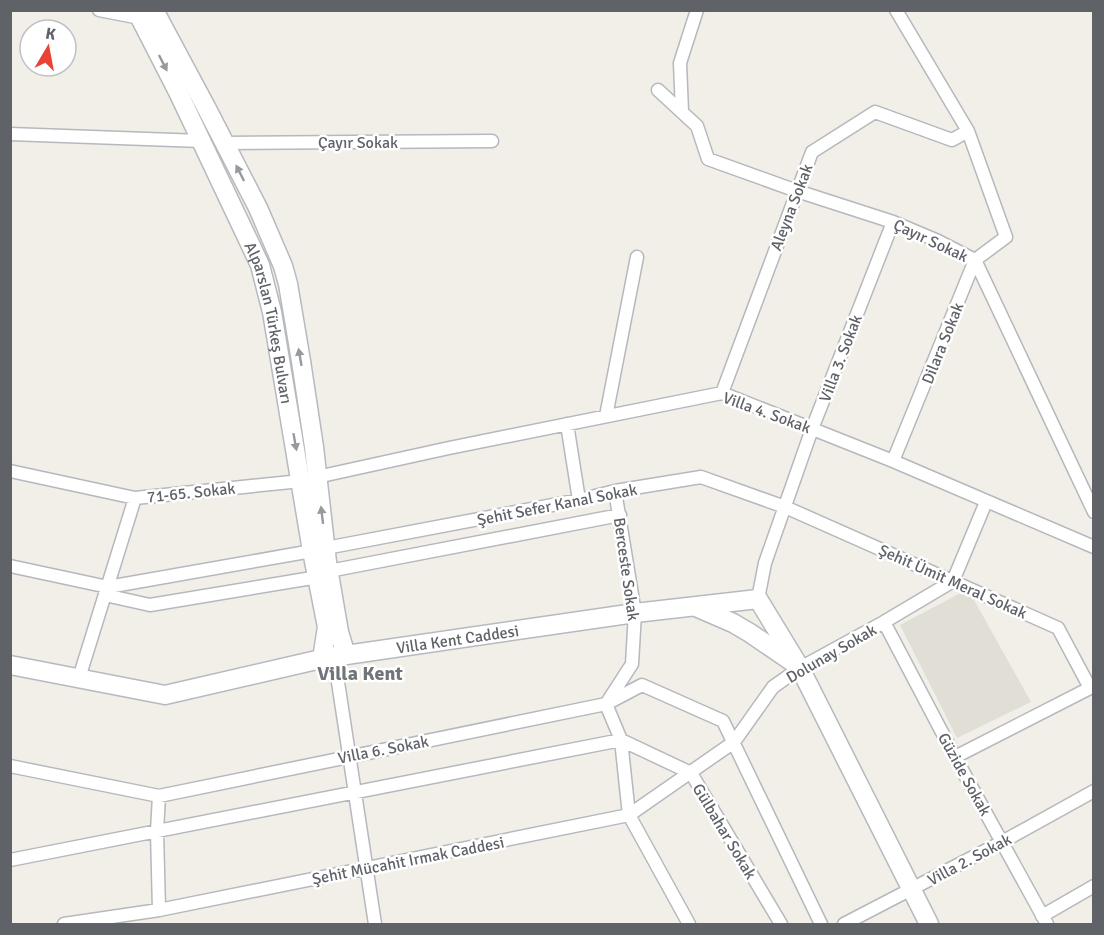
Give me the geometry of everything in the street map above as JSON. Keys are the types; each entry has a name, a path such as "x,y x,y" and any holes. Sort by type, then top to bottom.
{"street":[{"path":"99,10 144,13"},
{"path":"682,112 681,63 697,10"},
{"path":"896,10 968,131 1006,237 975,260"},
{"name":"Alparslan Türkeş Bulvarı","path":"144,13 178,92 260,265 309,479 323,574 327,627 334,657"},
{"name":"Alparslan Türkeş Bulvarı","path":"144,13 224,143 258,208 283,266 302,361 309,479"},
{"name":"Çayır Sokak","path":"658,90 697,126 708,159 893,222 975,260 1094,512"},
{"name":"Aleyna Sokak","path":"722,393 812,152 874,112 952,140 968,131"},
{"path":"10,134 201,141"},
{"name":"Çayır Sokak","path":"224,143 492,141"},
{"name":"Villa 3. Sokak","path":"758,599 765,563 812,429 893,222"},
{"path":"606,416 637,256"},
{"name":"Dilara Sokak","path":"894,461 975,260"},
{"name":"Villa 4. Sokak","path":"309,479 449,448 722,393 894,461 1094,547"},
{"path":"567,424 579,500"},
{"name":"71-65. Sokak","path":"10,471 135,498 309,479"},
{"name":"Şehit Sefer Kanal Sokak","path":"106,591 579,500 615,491 701,477 785,507"},
{"name":"Berceste Sokak","path":"606,704 632,664 635,613 615,491"},
{"path":"79,678 135,498"},
{"path":"953,581 986,502"},
{"name":"Şehit Ümit Meral Sokak","path":"785,507 1058,628 1092,687"},
{"name":"Şehit Sefer Kanal Sokak","path":"10,566 150,605 323,574 620,514"},
{"name":"Dolunay Sokak","path":"629,815 734,742 773,687 800,668 953,581"},
{"name":"Villa Kent Caddesi","path":"10,665 165,695 334,657 635,613 758,599 800,668 929,924"},
{"path":"733,623 734,601"},
{"name":"Villa Kent Caddesi","path":"693,606 733,623 800,668"},
{"path":"750,633 768,615"},
{"name":"Güzide Sokak","path":"884,622 1044,920"},
{"path":"334,657 375,924"},
{"name":"Villa 6. Sokak","path":"10,766 159,796 606,704 642,685 723,721 734,742"},
{"path":"955,757 1092,687"},
{"path":"606,704 621,740 629,815 689,924"},
{"path":"10,860 621,740"},
{"name":"Gülbahar Sokak","path":"621,740 691,773 781,924"},
{"path":"734,742 821,924"},
{"name":"Villa 2. Sokak","path":"844,924 1094,792"},
{"path":"159,796 157,831 159,910"},
{"name":"Şehit Mücahit Irmak Caddesi","path":"64,924 159,910 629,815"},
{"path":"1044,920 1094,886"}],"shaded area":[{"path":"968,589 1031,702 957,738 900,625"}],"district":[{"name":"Villa Kent","path":"360,673"}]}
